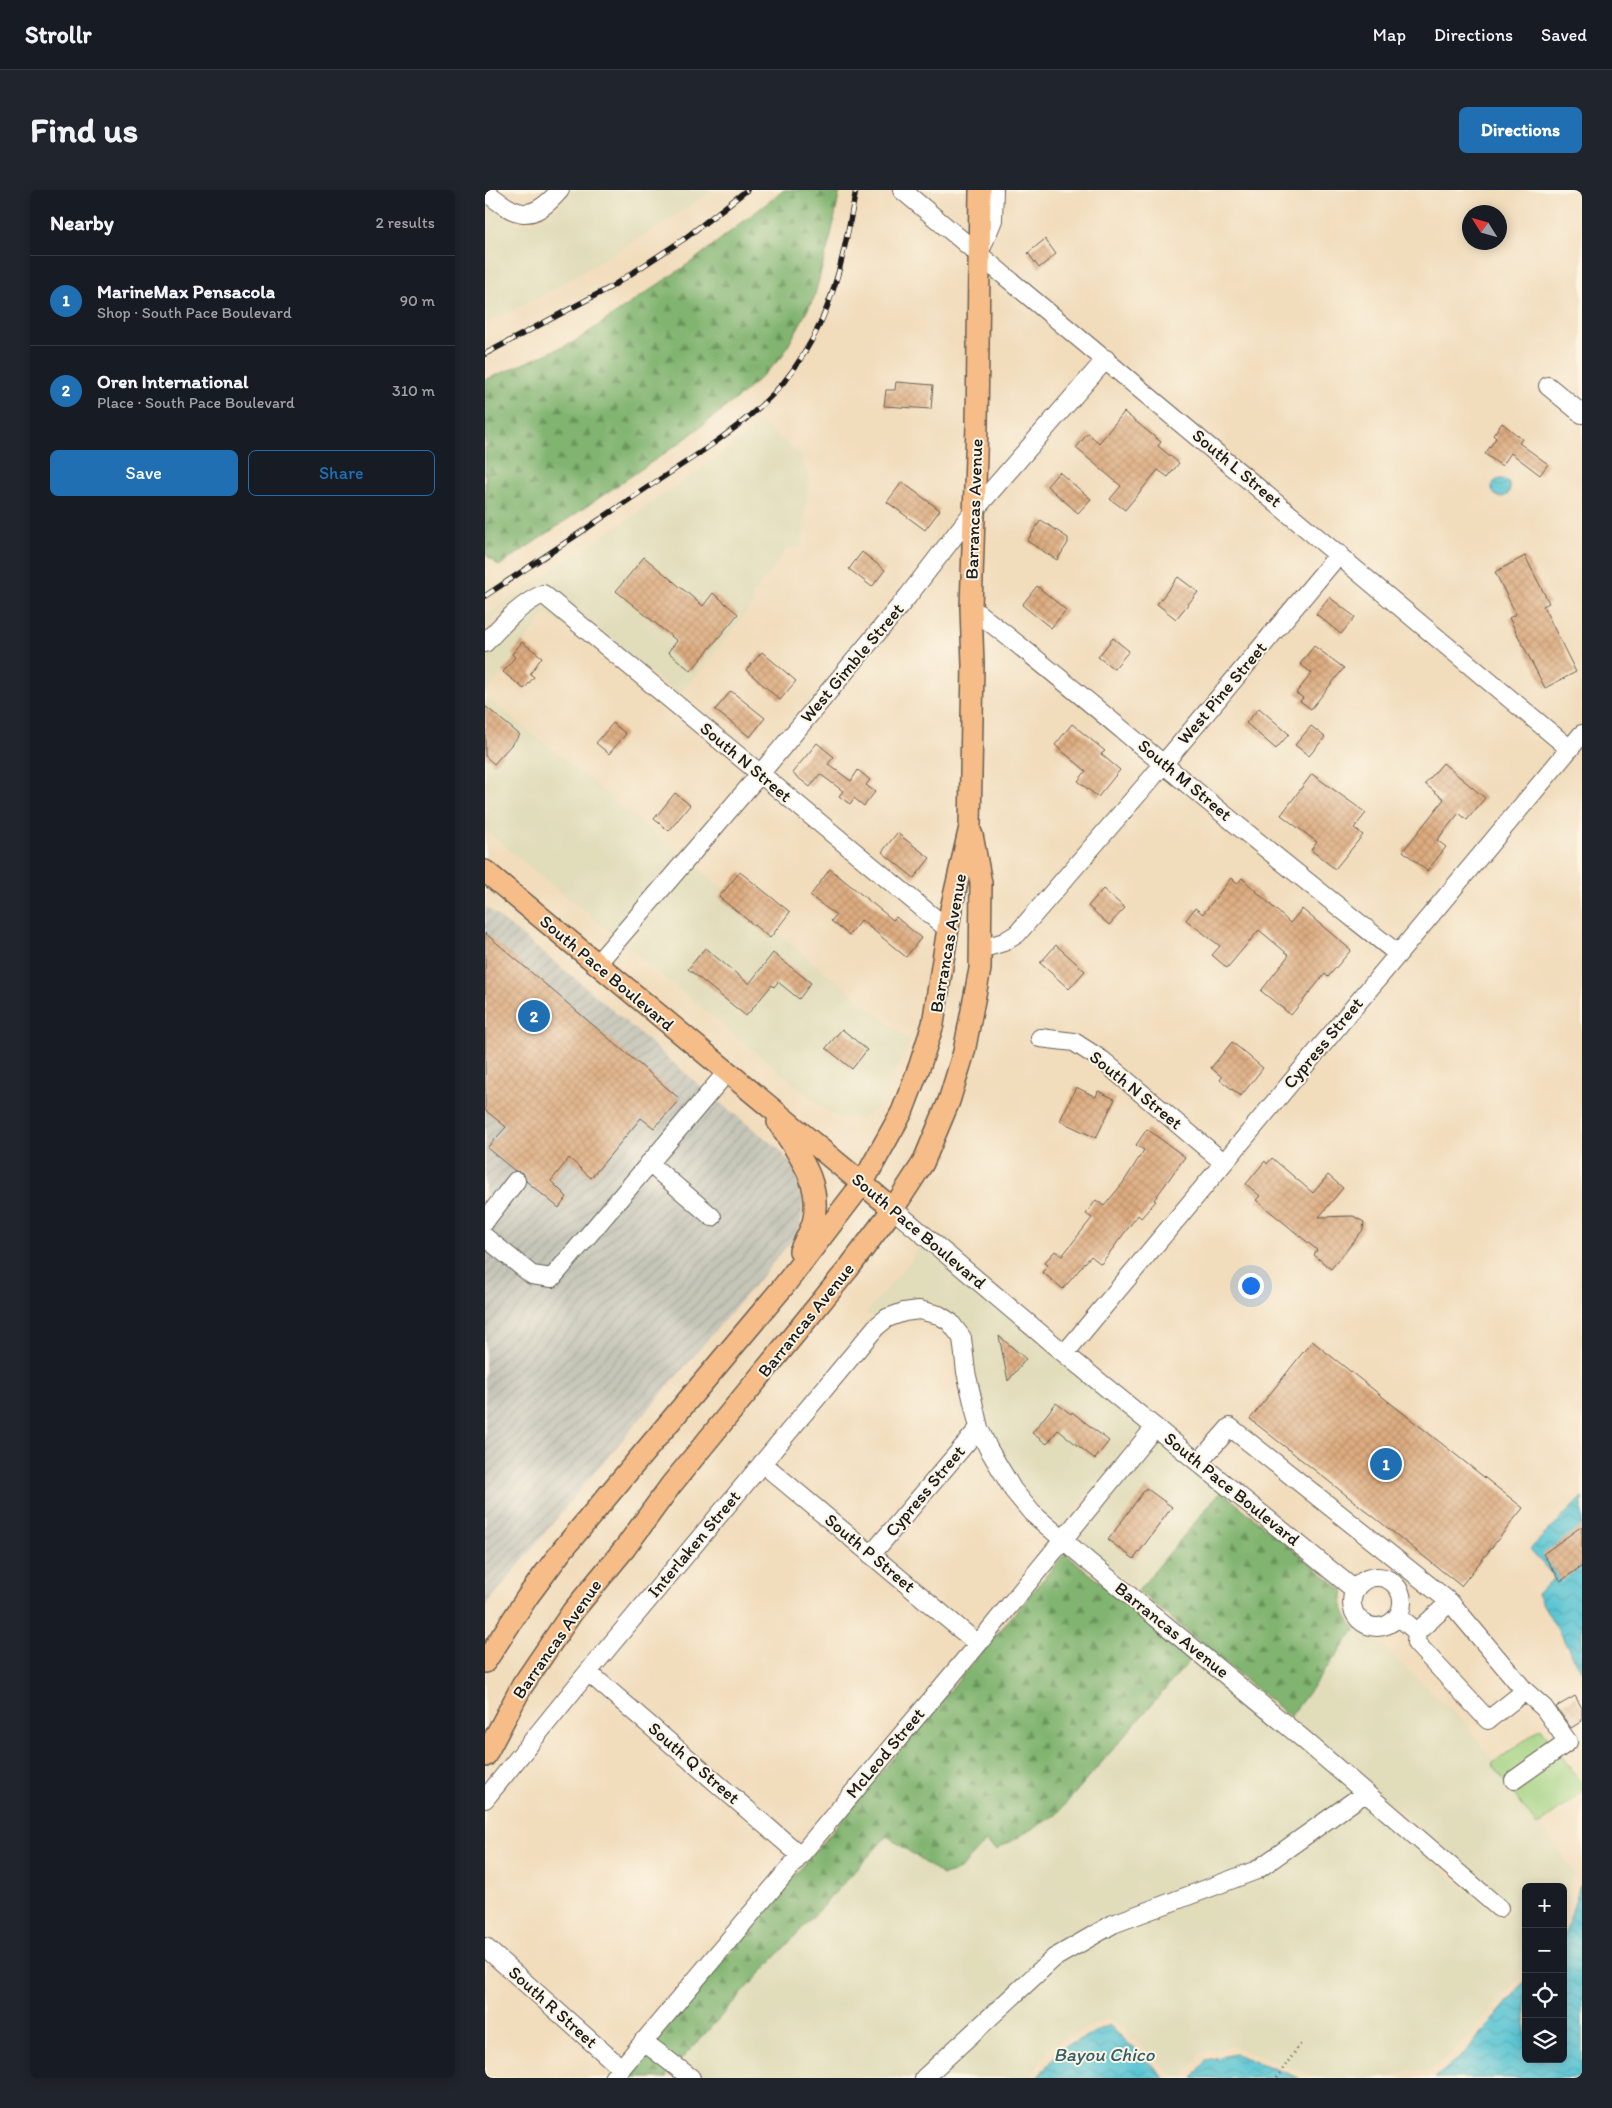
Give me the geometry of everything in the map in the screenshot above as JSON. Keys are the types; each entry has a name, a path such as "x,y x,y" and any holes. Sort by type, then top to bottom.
{"main road":[{"name":"Barrancas Avenue","path":"485,1756 522,1686 573,1611 625,1548 671,1485 825,1298 893,1209 923,1163 949,1101 965,1052 974,1009 981,949 981,883 971,827 973,665 971,608 977,425 980,190"},
{"name":"Barrancas Avenue","path":"485,1662 528,1596 563,1548 783,1288 862,1184 901,1112 920,1066 933,1024 951,909 971,827"},
{"name":"South Pace Boulevard","path":"485,872 893,1209"},
{"path":"767,1105 805,1164 814,1186 815,1210 812,1225 783,1288"}],"street":[{"path":"485,191 506,208 522,213 541,209 560,190"},
{"name":"South L Street","path":"902,190 1570,749"},
{"path":"979,254 993,220 994,190"},
{"name":"West Gimble Street","path":"596,965 760,774 908,596 973,512 1106,359"},
{"path":"1548,386 1582,414"},
{"name":"West Pine Street","path":"981,949 1004,942 1017,934 1150,780 1339,554"},
{"name":"South N Street","path":"485,643 513,613 529,600 543,594 949,930"},
{"name":"South M Street","path":"971,608 1013,640 1398,954"},
{"name":"Cypress Street","path":"1065,1353 1582,734"},
{"name":"South N Street","path":"1040,1038 1074,1042 1102,1060 1223,1162"},
{"path":"485,1237 532,1275 553,1278 727,1072"},
{"path":"649,1163 712,1217"},
{"path":"485,1221 516,1181"},
{"name":"South Pace Boulevard","path":"893,1209 1065,1353 1355,1590"},
{"name":"Barrancas Avenue","path":"919,1310 939,1315 950,1322 962,1338 966,1372 979,1428 988,1448 1013,1490 1032,1513 1499,1908"},
{"name":"Interlaken Street","path":"485,1799 588,1672 876,1327 887,1318 904,1312 919,1310"},
{"name":"McLeod Street","path":"617,2073 978,1644 1155,1427"},
{"path":"1199,1462 1229,1427 1450,1602 1525,1690 1544,1708 1568,1742 1514,1780"},
{"name":"Cypress Street","path":"871,1555 979,1428"},
{"name":"South P Street","path":"762,1462 978,1644"},
{"path":"1375,1576 1391,1580 1401,1592 1403,1601 1398,1616 1385,1626 1367,1626 1360,1621 1352,1606 1355,1590 1367,1578 1375,1576"},
{"path":"1450,1602 1417,1632 1416,1643 1488,1720 1525,1690"},
{"path":"1398,1616 1417,1632"},
{"name":"South Q Street","path":"588,1672 800,1854"},
{"path":"924,2078 1054,1958 1113,1924 1257,1870 1365,1793"},
{"name":"South R Street","path":"485,1947 617,2073"},
{"path":"643,2041 691,2078"}],"path":[{"path":"1277,2078 1301,2043"}],"shaded area":[{"path":"572,190 714,190 663,224 545,294 485,324 485,202 515,223 531,223 555,210"},
{"path":"761,423 800,454 809,479 802,545 799,548 788,548 752,596 753,604 679,696 550,589 546,583 541,582 537,587 523,593 507,606 485,629 485,616 706,466"},
{"path":"543,605 594,647 546,613 485,695 485,658 520,620"},
{"path":"485,695 679,853 611,933 485,830"},
{"path":"694,865 910,1041 877,1108 860,1118 841,1119 827,1111 626,946"},
{"path":"485,906 588,989 719,1102 779,1149 796,1171 803,1199 801,1223 795,1237 577,1493 485,1608"},
{"path":"920,1243 1142,1427 1061,1527 1039,1507 1021,1486 997,1445 990,1430 992,1427 987,1423 979,1390 971,1338 963,1322 944,1308 925,1300 899,1303 873,1317 866,1313 912,1260"},
{"path":"1157,1439 1221,1491 1138,1591 1076,1540"},
{"path":"1356,1629 1371,1635 1467,1724 1574,1872 1567,1888 1567,1883 1522,1883 1522,1973 1469,2036 1439,2064 1425,2072 1408,2070 1402,2074 1383,2078 1318,2078 1232,2046 1203,2052 1184,2078 1175,2078 1115,2021 1105,2019 1054,2044 1027,2078 667,2078 665,2076 887,1836 943,1875 958,1871 986,1842 996,1850 1056,1815 1192,1658 1296,1744 1501,1920 1512,1908 1290,1717"}],"green space":[{"path":"784,190 840,190 832,231 814,298 782,357 745,392 681,442 499,566 485,554 485,380 574,342 694,260"},
{"path":"1221,1491 1344,1591 1343,1607 1349,1621 1356,1629 1290,1717 1138,1591"},
{"path":"1065,1553 1192,1658 1056,1815 996,1850 986,1842 958,1871 943,1875 887,1836 666,2076 667,2078 625,2078"},
{"path":"1541,1728 1582,1784 1582,1793 1537,1826 1492,1764"}],"water":[{"path":"1501,479 1507,482 1510,488 1507,494 1501,497 1495,494 1492,488 1495,482"},
{"path":"1582,1497 1582,1672 1537,1594 1555,1578 1530,1549"},
{"path":"1582,1879 1582,2078 1435,2078 1464,2054 1522,1985 1522,2063 1567,2063 1567,1927"},
{"name":"Bayou Chico","path":"1109,2025 1165,2078 1037,2078 1061,2049"},
{"name":"Bayou Chico","path":"1235,2054 1299,2078 1193,2078 1206,2060"}],"building":[{"path":"1045,239 1056,254 1039,268 1028,253"},
{"path":"896,382 933,385 931,409 884,406 886,390 895,390"},
{"path":"1124,412 1161,442 1158,446 1179,463 1168,477 1158,470 1125,510 1110,499 1121,486 1076,448 1088,433 1099,443"},
{"path":"1502,423 1522,439 1519,443 1548,464 1540,475 1511,453 1502,466 1485,454 1496,438 1493,435"},
{"path":"1059,472 1091,499 1078,513 1047,486"},
{"path":"902,482 940,510 925,530 887,502"},
{"path":"1041,520 1068,538 1068,543 1057,560 1027,541"},
{"path":"862,552 885,570 872,587 849,569"},
{"path":"1525,556 1549,603 1543,606 1576,672 1545,688 1509,618 1516,614 1495,572"},
{"path":"644,557 703,606 713,593 738,614 691,671 668,652 677,641 616,591"},
{"path":"1178,577 1198,592 1176,619 1157,604"},
{"path":"1037,586 1066,610 1051,628 1022,605"},
{"path":"1329,597 1355,617 1341,634 1316,614"},
{"path":"1113,638 1129,651 1114,669 1098,657"},
{"path":"522,642 542,657 530,674 534,677 524,689 503,672 515,657 512,654"},
{"path":"1314,646 1344,668 1311,709 1300,701 1303,698 1296,693 1312,673 1300,664"},
{"path":"762,652 796,681 780,700 746,670"},
{"path":"731,691 765,718 750,737 715,710"},
{"path":"485,706 520,735 494,764 485,756"},
{"path":"1259,708 1289,734 1276,749 1246,723"},
{"path":"613,723 626,734 609,754 596,743"},
{"path":"1072,724 1105,751 1101,754 1120,770 1098,797 1078,781 1086,771 1055,745"},
{"path":"1311,726 1325,737 1309,756 1295,745"},
{"path":"817,743 834,757 828,764 851,781 858,770 870,780 866,785 875,792 864,806 854,798 850,804 839,796 843,791 820,774 810,787 792,773"},
{"path":"1443,763 1485,798 1467,820 1459,813 1437,840 1446,847 1427,871 1403,851 1444,799 1425,784"},
{"path":"1312,774 1366,813 1354,828 1363,835 1335,869 1311,850 1317,842 1281,815"},
{"path":"675,793 690,805 669,831 654,819"},
{"path":"897,833 930,858 914,878 882,852"},
{"path":"830,869 893,920 896,917 921,938 906,957 861,920 849,935 831,921 836,915 810,896"},
{"path":"740,872 790,912 770,938 719,897"},
{"path":"1231,878 1237,884 1242,878 1290,923 1302,909 1351,950 1328,977 1325,974 1291,1015 1261,991 1289,955 1259,930 1227,968 1212,955 1220,946 1186,920 1195,908 1203,914"},
{"path":"1103,889 1125,908 1109,925 1088,906"},
{"path":"485,933 680,1099 654,1128 641,1118 591,1178 569,1158 551,1181 567,1197 559,1208 526,1181 523,1173 515,1171 487,1148 506,1127 485,1110"},
{"path":"1056,945 1085,971 1069,989 1040,963"},
{"path":"705,948 749,984 773,953 811,983 799,999 778,982 774,987 772,985 746,1016 688,969"},
{"path":"842,1029 867,1050 852,1069 826,1048"},
{"path":"1232,1042 1263,1068 1241,1096 1220,1080 1222,1077 1211,1068"},
{"path":"1076,1087 1096,1097 1098,1091 1115,1099 1096,1138 1060,1121"},
{"path":"1147,1129 1185,1157 1154,1200 1156,1201 1141,1218 1138,1215 1101,1264 1091,1256 1063,1289 1042,1272 1048,1266 1044,1263 1055,1251 1062,1256 1092,1218 1086,1214 1096,1200 1104,1206 1123,1183 1144,1150 1136,1145"},
{"path":"1272,1158 1313,1193 1328,1175 1343,1188 1319,1217 1353,1216 1364,1222 1363,1230 1331,1269 1314,1255 1317,1250 1256,1200 1260,1196 1246,1184 1265,1161 1267,1164"},
{"path":"999,1336 1026,1359 1008,1381"},
{"path":"1312,1341 1523,1508 1461,1586 1250,1419"},
{"path":"1056,1403 1071,1414 1072,1412 1109,1441 1095,1459 1058,1430 1047,1444 1032,1433"},
{"path":"1146,1488 1172,1507 1134,1559 1108,1540"},
{"path":"1582,1526 1582,1566 1561,1581 1543,1554"},
{"path":"1575,1696 1582,1708 1582,1721 1571,1728 1556,1707"}],"railway":[{"path":"485,354 611,287 684,239 747,190"},
{"path":"485,596 707,448 758,409 779,388 795,368 822,320 840,266 856,190"}],"place":[{"name":"Oren International","path":"534,1016"},
{"name":"MarineMax Pensacola","path":"1386,1464"}]}
